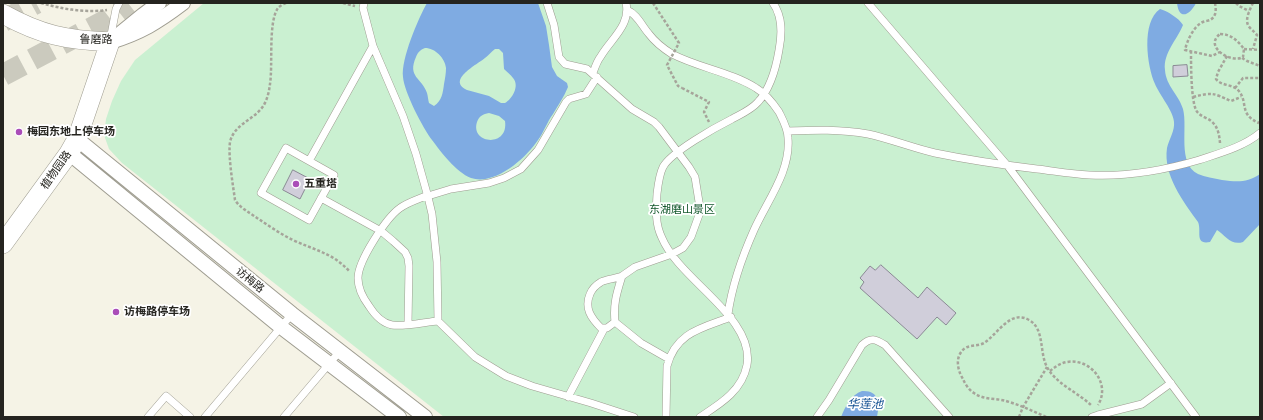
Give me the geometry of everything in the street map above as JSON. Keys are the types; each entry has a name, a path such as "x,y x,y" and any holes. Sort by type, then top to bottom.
{"street":[{"path":"110,42 159,3"},
{"name":"鲁磨路","path":"3,14 35,30 49,35 79,41 110,42 127,37 153,25 183,3"},
{"name":"植物园路","path":"3,244 73,146 110,42"},
{"name":"访梅路","path":"73,146 425,417"},
{"name":"访梅路","path":"73,146 282,327 399,417"}],"lane":[{"path":"364,3 363,8 373,46 403,116 428,196 433,221 437,262 438,321 475,357 498,372 518,382 634,417"},
{"path":"547,3 554,25 558,53 562,61 568,65 585,68 595,75 632,110 654,122 695,177 700,208 697,224 691,237 683,248 672,254 635,267 622,276 602,282 596,285 590,292 587,301 590,315 599,326 604,329"},
{"path":"700,417 718,406 734,393 746,371 748,357 744,338 738,327 693,279 662,240 657,222 656,209 658,188 664,166 678,153 714,129 750,109 764,94 772,77 780,44 780,17 773,3"},
{"path":"868,3 1007,165 1196,417"},
{"path":"110,42 117,6"},
{"path":"438,321 393,325 383,321 366,303 359,288 358,277 367,252 389,218 401,207 428,196 451,189 489,183 504,178 527,163 538,150 566,102 571,98 586,94 595,75 599,58 622,28 626,18 627,6"},
{"path":"627,6 649,35 658,44 672,54 743,81 756,88 764,94 777,110 785,124 788,136 788,147 783,170 776,189 757,224 748,246 730,299 729,316"},
{"path":"309,161 373,46"},
{"path":"787,131 835,130 856,132 880,137 921,150 936,153 1007,165 1089,175 1115,175 1159,170 1221,153 1249,141 1260,133"},
{"path":"286,148 334,175 321,198 309,220 261,193 286,148"},
{"path":"321,198 381,231 402,248 408,258 408,324"},
{"path":"622,276 613,308 615,322 642,343 669,359"},
{"path":"612,279 618,288"},
{"path":"205,417 292,314"},
{"path":"666,417 666,376 669,359 675,348 685,337 700,328 729,316"},
{"path":"568,396 604,329 610,327 615,322"},
{"path":"817,417 862,345 867,340 871,339 885,345 949,417"},
{"path":"284,417 330,365 340,351"},
{"path":"1092,417 1142,404 1171,383"},
{"path":"148,417 166,396 190,417"}],"path":[{"path":"41,3 76,11 92,12 117,6"},
{"path":"653,3 679,43 667,65 678,86 709,102 704,112 714,129"},
{"path":"1215,3 1216,10 1214,17 1198,26 1187,42 1185,50 1212,56 1220,52"},
{"path":"1236,3 1250,11"},
{"path":"1253,3 1247,24 1257,35 1253,49"},
{"path":"1242,58 1245,54 1244,49 1233,38 1221,34 1217,36 1215,47 1220,52 1236,59 1242,58 1260,66"},
{"path":"1244,49 1260,50"},
{"path":"1191,51 1193,97 1197,112 1212,121 1218,129 1221,153"},
{"path":"1227,56 1218,72 1216,79 1219,82 1235,88 1242,97 1247,115 1251,119 1260,123"},
{"path":"1235,88 1243,78 1260,78"},
{"path":"1193,97 1211,93 1218,94 1231,101 1242,97"},
{"path":"1046,417 1006,401 982,397 974,393 963,380 958,367 958,356 961,351 968,347 983,344 993,337 1005,323 1013,319 1025,318 1034,324 1038,330 1047,367 1050,371 1095,409 1102,395 1102,384 1098,375 1083,365 1072,362 1064,363 1050,371"},
{"path":"1019,417 1023,407 1047,367"}],"green space":[{"name":"东湖磨山景区","path":"204,3 1260,3 1260,417 444,417 122,163 109,149 104,135 106,119 121,81 135,60"}],"water":[{"path":"427,3 538,3 546,26 552,67 557,76 567,83 568,87 542,134 533,147 518,162 500,174 490,178 480,179 471,178 465,175 449,161 432,140 414,110 404,84 403,69 407,50","holes":["429,48 439,54 445,64 446,68 442,96 439,102 434,106 429,103 425,88 414,73 414,64 419,51","495,49 499,49 503,53 504,69 513,78 516,85 510,99 505,103 501,103 489,96 467,90 461,86 460,82 466,72","487,113 499,116 505,121 505,130 501,136 496,139 490,140 484,138 479,135 476,129 479,118"]},
{"path":"1177,3 1196,3 1191,11 1182,14 1178,9"},
{"path":"1160,9 1173,15 1183,25 1168,52 1165,70 1170,86 1179,99 1183,109 1185,154 1192,169 1198,174 1204,176 1232,181 1251,179 1260,174 1260,224 1243,242 1235,243 1217,230 1210,242 1202,241 1200,239 1198,222 1186,205 1171,178 1168,168 1167,148 1174,129 1174,122 1169,108 1152,76 1147,45 1150,24 1154,15"},
{"name":"华莲池","path":"862,391 868,391 877,398 877,417 841,417 852,398"}],"building":[{"path":"1187,65 1188,76 1173,77 1173,66"},
{"name":"五重塔","path":"293,170 310,179 300,199 283,190"},
{"path":"881,265 918,298 927,287 956,313 946,325 937,317 917,339 860,288 864,282 860,278 870,266 875,270"}],"tunnel":[{"path":"3,21 36,3"},
{"path":"3,75 105,21 128,3"}],"place":[{"name":"梅园东地上停车场","path":"19,132"},
{"name":"五重塔","path":"296,184"},
{"name":"访梅路停车场","path":"116,312"}]}
